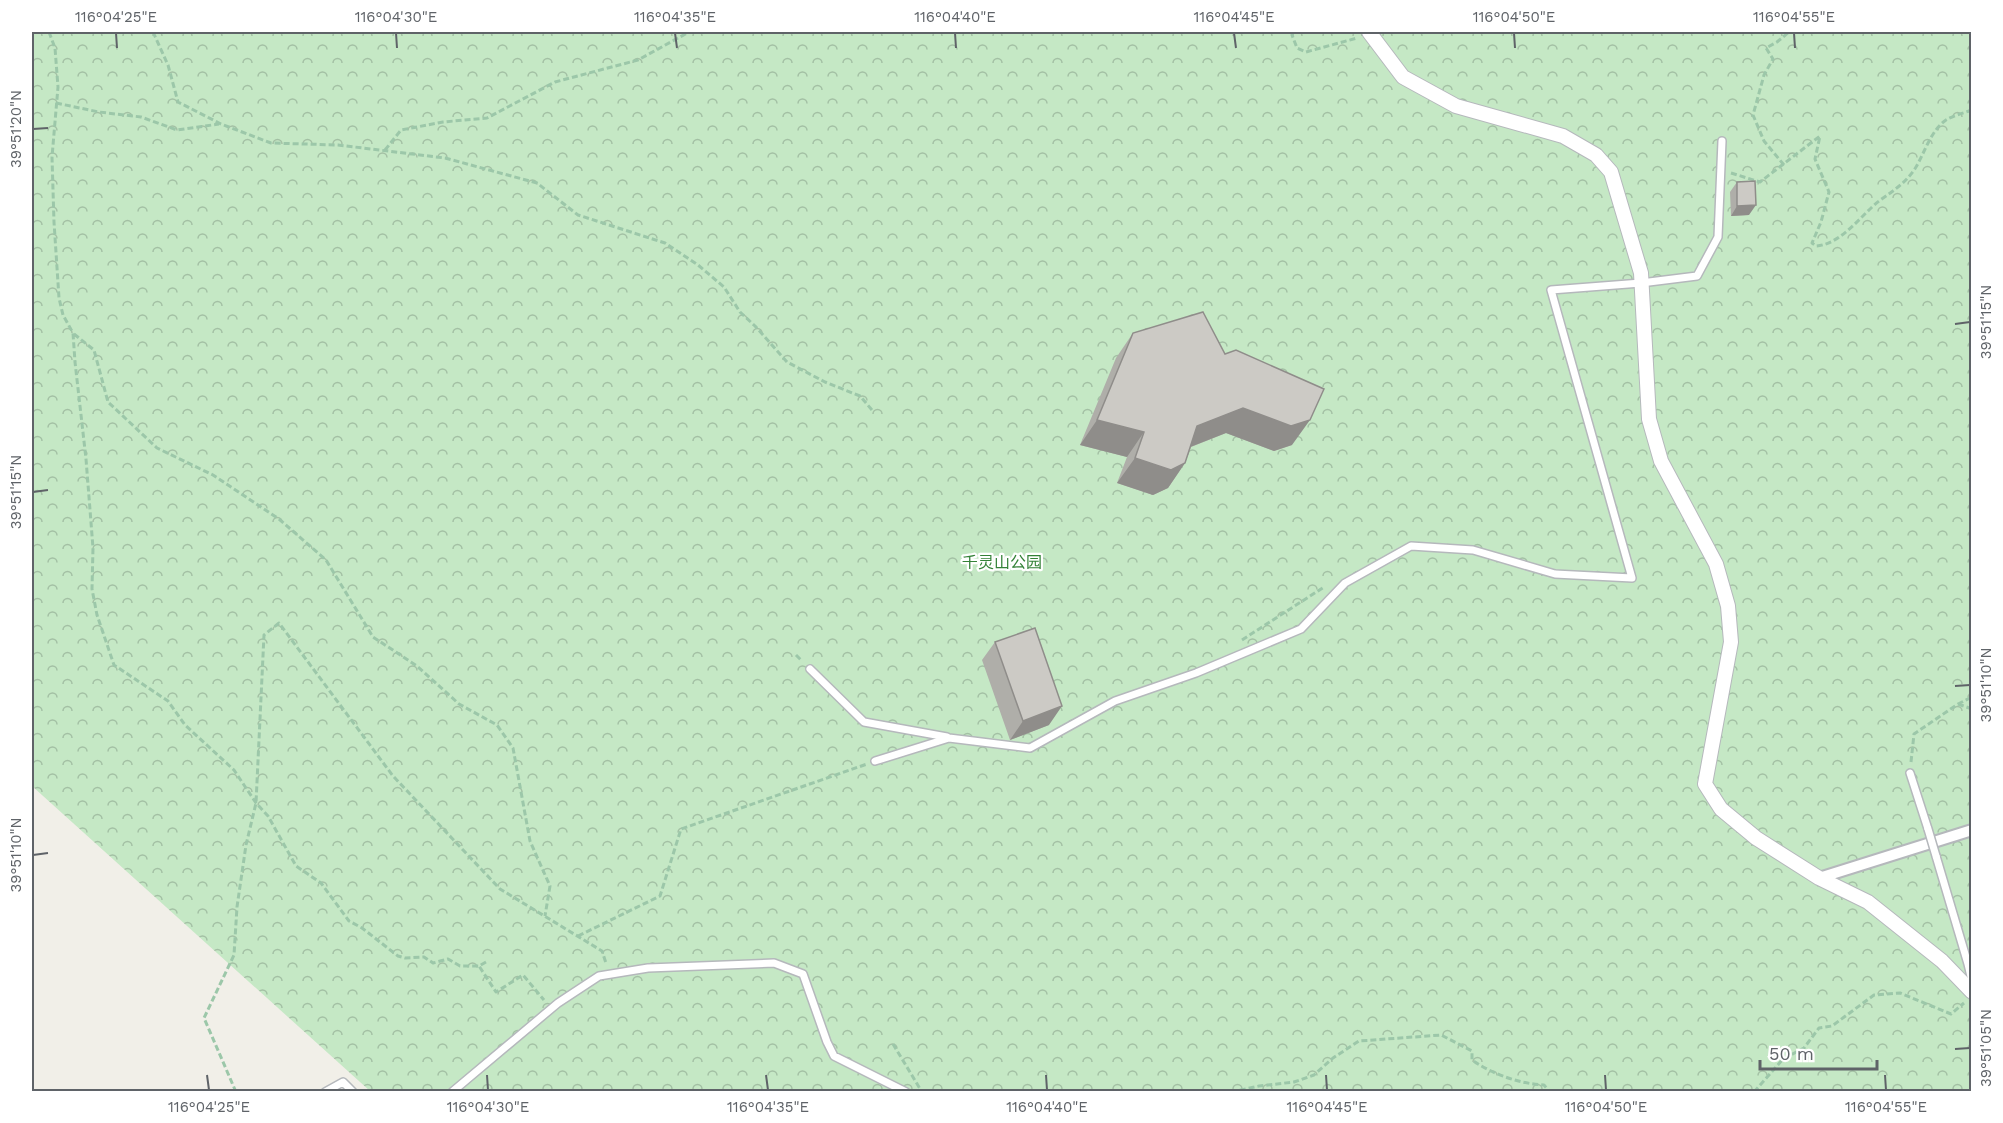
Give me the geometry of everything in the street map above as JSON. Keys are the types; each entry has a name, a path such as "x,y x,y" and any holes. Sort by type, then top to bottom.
{"street":[{"path":"1370,33 1403,77 1456,106 1563,136 1596,155 1611,172 1641,273 1649,419 1661,461 1716,564 1728,606 1731,642 1705,784 1721,809 1756,838 1820,878 1868,902 1942,961 1971,992"},
{"path":"1820,878 1971,830"}],"lane":[{"path":"810,669 864,722 949,738 1030,748 1114,701 1196,673 1301,629 1345,583 1411,546 1473,550 1555,574 1632,578 1551,290 1697,276 1718,237 1722,141"},
{"path":"875,761 949,738"},
{"path":"1910,773 1968,963 1971,981"},
{"path":"452,1092 551,1009 599,976 648,968 774,963 803,974 826,1042 834,1056 906,1092"},
{"path":"326,1092 343,1082 353,1092"}],"path":[{"path":"50,32 55,48 58,87 52,157 59,298 63,315 73,333 94,350 108,402 158,448 213,475 279,519 326,560 373,637 417,666 459,704 497,725 513,748 530,841 550,886 545,916"},
{"path":"153,32 168,65 177,102 221,124 271,143 338,145 445,158 537,183 578,215 665,243 698,265 724,287 740,312 788,363 825,382 860,396 872,410"},
{"path":"385,150 401,130 443,122 487,118 555,82 638,60 689,32"},
{"path":"1293,32 1297,48 1306,51 1370,33"},
{"path":"1784,165 1764,141 1752,115 1764,75 1773,59 1766,48 1778,42 1789,32"},
{"path":"56,103 99,112 141,117 177,130 221,124"},
{"path":"1721,172 1735,173 1760,182 1820,136 1815,159 1829,192 1821,222 1812,243 1816,246 1826,245 1858,223 1878,202 1896,190 1916,167 1925,146 1945,120 1971,110"},
{"path":"73,333 93,548 92,589 97,615 114,664 168,701 184,726 234,770 256,803 268,816 297,866 321,883 349,921 405,958 424,957 433,963 448,959 460,966 479,966 486,962"},
{"path":"1238,643 1335,580 1345,583"},
{"path":"236,1092 204,1018 234,955 237,907 246,845 256,803 264,635 279,623 393,777 500,889 602,951 609,975"},
{"path":"1910,773 1914,734 1971,697"},
{"path":"1958,704 1971,709"},
{"path":"578,936 660,896 681,829 875,761"},
{"path":"479,966 496,992 523,975 551,1009"},
{"path":"1754,1092 1783,1059 1804,1048 1819,1028 1832,1026 1874,995 1900,993 1951,1014 1971,997"},
{"path":"1231,1092 1294,1082 1314,1075 1333,1058 1359,1041 1441,1035 1472,1051 1472,1060 1483,1068 1531,1084 1544,1085 1550,1092"},
{"path":"893,1044 922,1092"}],"green space":[{"name":"千灵山公园","path":"32,32 1971,32 1971,1091 370,1091 32,786"}],"building":[{"path":"1755,181 1756,205 1737,206 1737,182"},
{"path":"1203,312 1225,354 1236,350 1324,389 1310,420 1291,426 1243,408 1197,426 1185,463 1171,470 1135,458 1144,432 1097,420 1133,333"},
{"path":"1035,628 1062,706 1023,721 995,642"}]}
